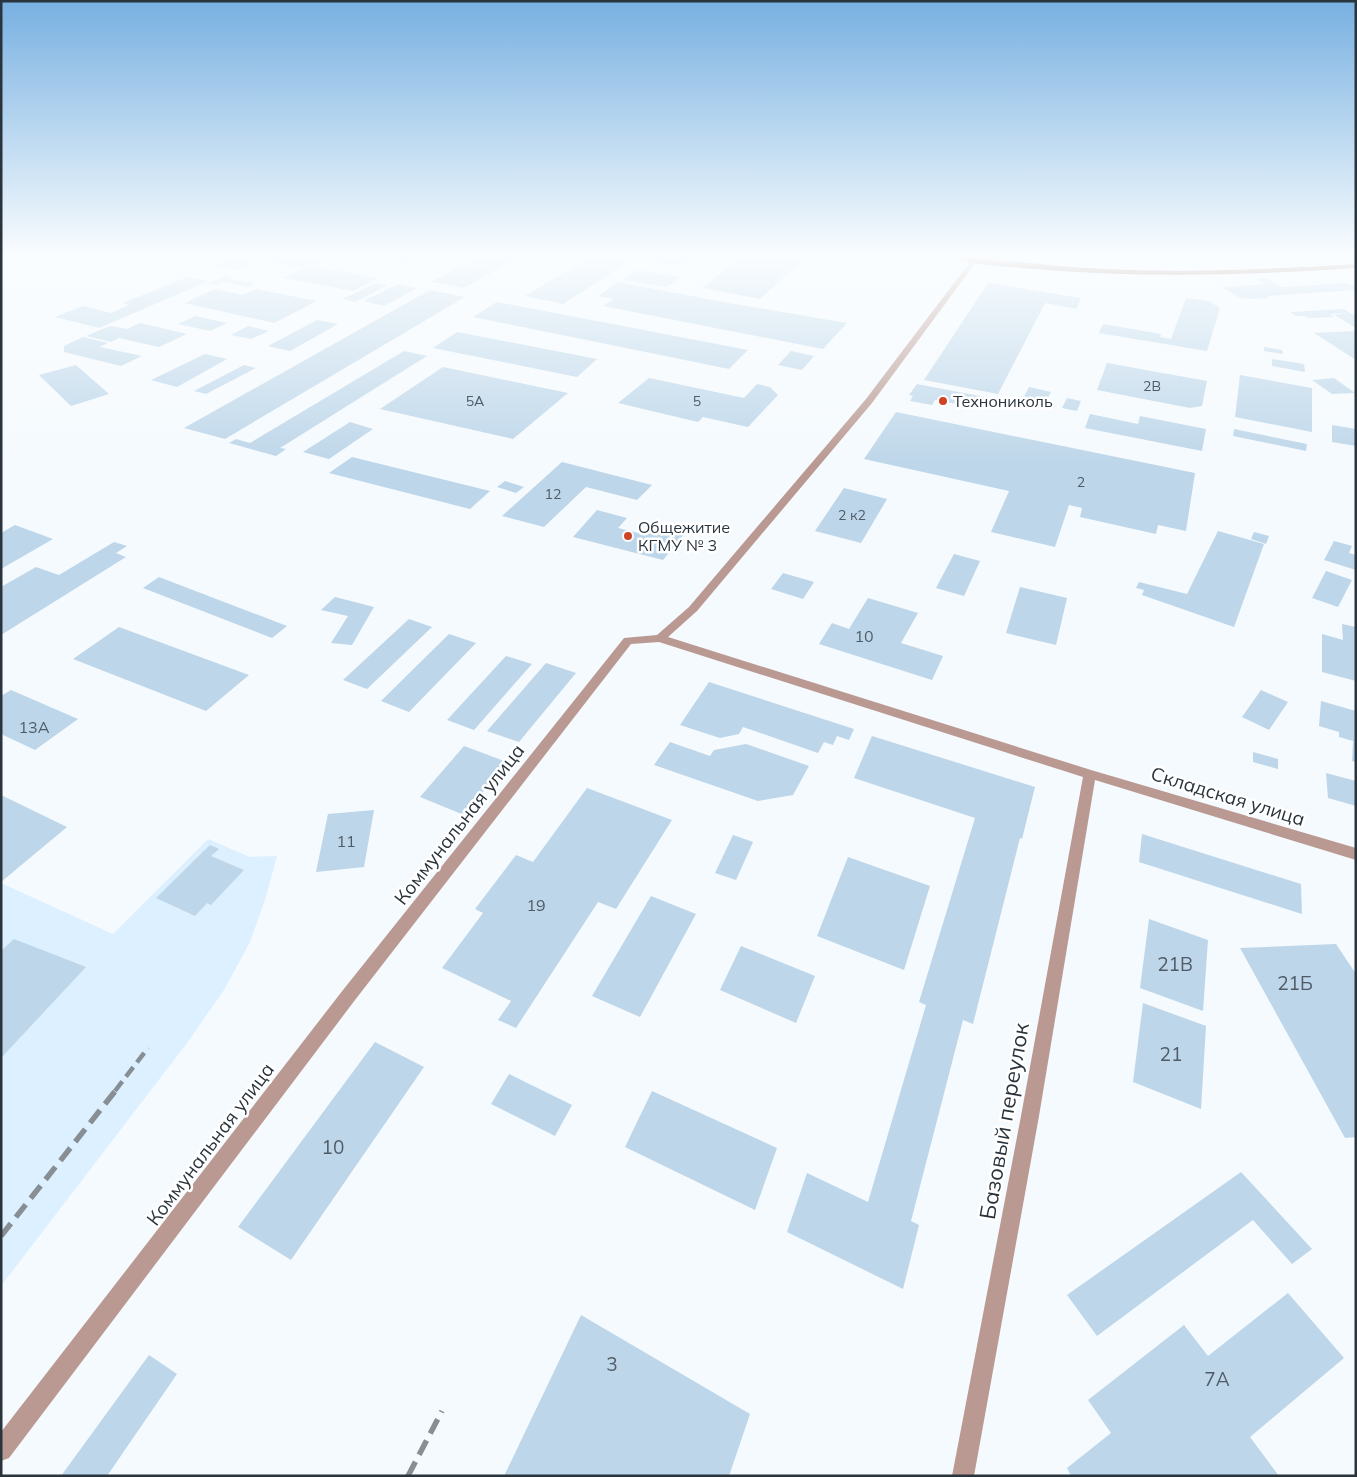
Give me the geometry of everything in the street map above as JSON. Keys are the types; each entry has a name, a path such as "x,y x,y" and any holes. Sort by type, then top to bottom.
{"street":[{"path":"660,638 693,608 815,467 869,402 925,327"},
{"name":"Складская улица","path":"660,638 1090,774 1356,854"},
{"name":"Коммунальная улица","path":"1,1450 349,995 628,642 660,638"},
{"name":"Базовый переулок","path":"963,1476 1030,1116 1090,774"}],"shaded area":[{"path":"208,839 250,857 277,856 265,900 250,942 224,990 187,1043 1,1286 1,883 113,934"}],"building":[{"path":"108,327 127,329 131,327 157,327 187,334 159,347 119,338 111,342 86,336"},
{"path":"191,327 219,327 210,331"},
{"path":"246,327 269,331 251,339 231,335"},
{"path":"304,327 333,327 290,351 268,346"},
{"path":"364,327 414,327 225,439 184,428"},
{"path":"522,327 627,327 748,350 729,369"},
{"path":"710,327 843,327 823,349"},
{"path":"959,327 1033,327 998,394 924,380"},
{"path":"1102,327 1120,327 1161,334 1160,337 1171,339 1175,327 1214,327 1207,351 1099,333"},
{"path":"1356,331 1356,360 1314,333"},
{"path":"457,332 597,359 577,377 433,348"},
{"path":"83,337 108,343 100,347 142,356 121,366 64,352 64,346"},
{"path":"1264,347 1282,350 1283,354 1264,351"},
{"path":"404,351 427,356 280,448 286,449 276,456 229,443 236,439 250,443"},
{"path":"791,351 814,356 802,370 778,365"},
{"path":"205,354 227,359 177,387 151,380"},
{"path":"1272,359 1304,364 1305,372 1272,366"},
{"path":"1107,363 1207,381 1202,406 1190,408 1097,390"},
{"path":"76,365 109,394 71,406 39,375"},
{"path":"244,365 256,368 206,394 194,391"},
{"path":"443,367 568,393 513,439 380,409"},
{"path":"1240,375 1312,388 1312,432 1235,417"},
{"path":"649,378 744,398 757,384 770,387 778,395 748,427 703,417 698,422 618,403"},
{"path":"1334,378 1355,393 1332,394 1312,380"},
{"path":"917,384 990,398 984,409 935,400 932,405 910,401 913,396 909,395"},
{"path":"1029,387 1051,392 1044,405 1022,400"},
{"path":"1067,398 1081,401 1077,411 1062,408"},
{"path":"896,412 1195,473 1186,531 1158,525 1156,534 1080,517 1082,508 1069,505 1055,547 991,532 1009,491 864,459"},
{"path":"1090,414 1138,424 1140,416 1206,429 1202,451 1085,428"},
{"path":"350,422 373,429 329,459 303,452"},
{"path":"1332,425 1356,429 1356,446 1332,442"},
{"path":"1234,429 1307,444 1306,451 1233,436"},
{"path":"352,457 490,491 470,509 329,473"},
{"path":"562,462 652,485 637,500 586,487 544,527 502,516"},
{"path":"505,481 524,487 516,493 497,487"},
{"path":"844,488 887,499 861,543 815,531"},
{"name":"Общежитие КГМУ № 3","path":"597,510 627,518 618,528 646,535 654,525 686,532 663,560 573,537"},
{"path":"15,525 53,539 1,569 1,533"},
{"path":"1218,531 1264,544 1234,627 1142,595 1144,590 1136,588 1139,582 1187,594"},
{"path":"1254,532 1269,536 1266,544 1251,539"},
{"path":"1334,541 1352,546 1349,553 1356,555 1356,570 1324,560"},
{"path":"114,542 127,546 116,553 126,557 1,635 1,587 36,567 59,575"},
{"path":"954,554 980,561 964,596 936,588"},
{"path":"1326,571 1352,580 1338,607 1312,598"},
{"path":"783,573 814,582 803,599 771,589"},
{"path":"159,577 287,626 272,638 143,588"},
{"path":"1020,587 1067,598 1056,645 1006,633"},
{"path":"335,597 374,607 352,645 331,643 348,616 321,610"},
{"path":"868,598 918,613 901,643 943,656 932,680 819,644 832,623 849,629"},
{"path":"409,619 432,627 367,689 343,680"},
{"path":"1342,624 1356,627 1356,681 1322,672 1322,634 1343,640"},
{"path":"119,627 249,675 206,711 73,659"},
{"path":"449,634 476,643 409,712 381,701"},
{"path":"506,656 532,664 474,730 447,720"},
{"path":"546,663 576,673 519,742 487,731"},
{"path":"709,682 854,729 849,740 837,736 833,745 824,742 818,753 743,727 739,734 720,738 680,725"},
{"path":"11,690 78,719 35,750 1,734 1,696"},
{"path":"1261,690 1288,702 1269,730 1242,717"},
{"path":"1321,701 1356,711 1356,762 1352,761 1353,741 1339,737 1339,732 1319,726"},
{"path":"872,736 1035,787 1022,839 1020,838 973,1024 963,1020 911,1221 919,1225 903,1289 787,1232 807,1173 868,1202 926,1005 919,1002 975,818 854,778"},
{"path":"670,742 710,756 714,750 746,744 809,766 793,795 758,801 654,765"},
{"path":"464,746 507,762 464,815 420,797"},
{"path":"1253,752 1278,759 1278,769 1253,762"},
{"path":"1326,773 1356,781 1356,806 1328,798"},
{"path":"587,788 672,820 616,909 598,902 516,1028 498,1020 511,1001 442,968 483,913 475,909 516,855 533,862"},
{"path":"1,795 67,827 1,882"},
{"path":"374,810 364,867 316,872 328,814"},
{"path":"1142,834 1301,884 1302,914 1139,862"},
{"path":"733,835 753,842 736,880 715,873"},
{"path":"210,845 219,849 211,856 244,870 211,905 207,903 195,916 156,898"},
{"path":"848,857 930,886 904,970 817,936"},
{"path":"651,896 696,914 640,1017 592,996"},
{"path":"1149,919 1208,940 1203,1011 1140,988"},
{"path":"14,939 86,967 1,1058 1,951"},
{"path":"1336,944 1356,974 1356,1137 1345,1138 1240,948"},
{"path":"741,946 815,976 796,1023 720,990"},
{"path":"1143,1003 1206,1026 1201,1109 1133,1082"},
{"path":"375,1042 424,1067 291,1260 238,1227"},
{"path":"509,1074 572,1105 555,1136 491,1104"},
{"path":"652,1091 777,1148 755,1210 625,1147"},
{"path":"1241,1172 1312,1249 1292,1264 1253,1220 1097,1336 1067,1295"},
{"path":"1288,1293 1344,1358 1250,1437 1279,1476 1071,1476 1067,1468 1111,1433 1088,1400 1184,1325 1208,1356"},
{"path":"581,1315 750,1414 729,1476 504,1476"},
{"path":"149,1355 177,1374 107,1476 61,1476"}],"railway":[{"path":"115,1091 148,1048"},
{"path":"1,1236 116,1090"},
{"path":"408,1476 442,1411"}],"place":[{"name":"Технониколь","path":"943,401"},
{"name":"Общежитие КГМУ № 3","path":"628,536"}]}
